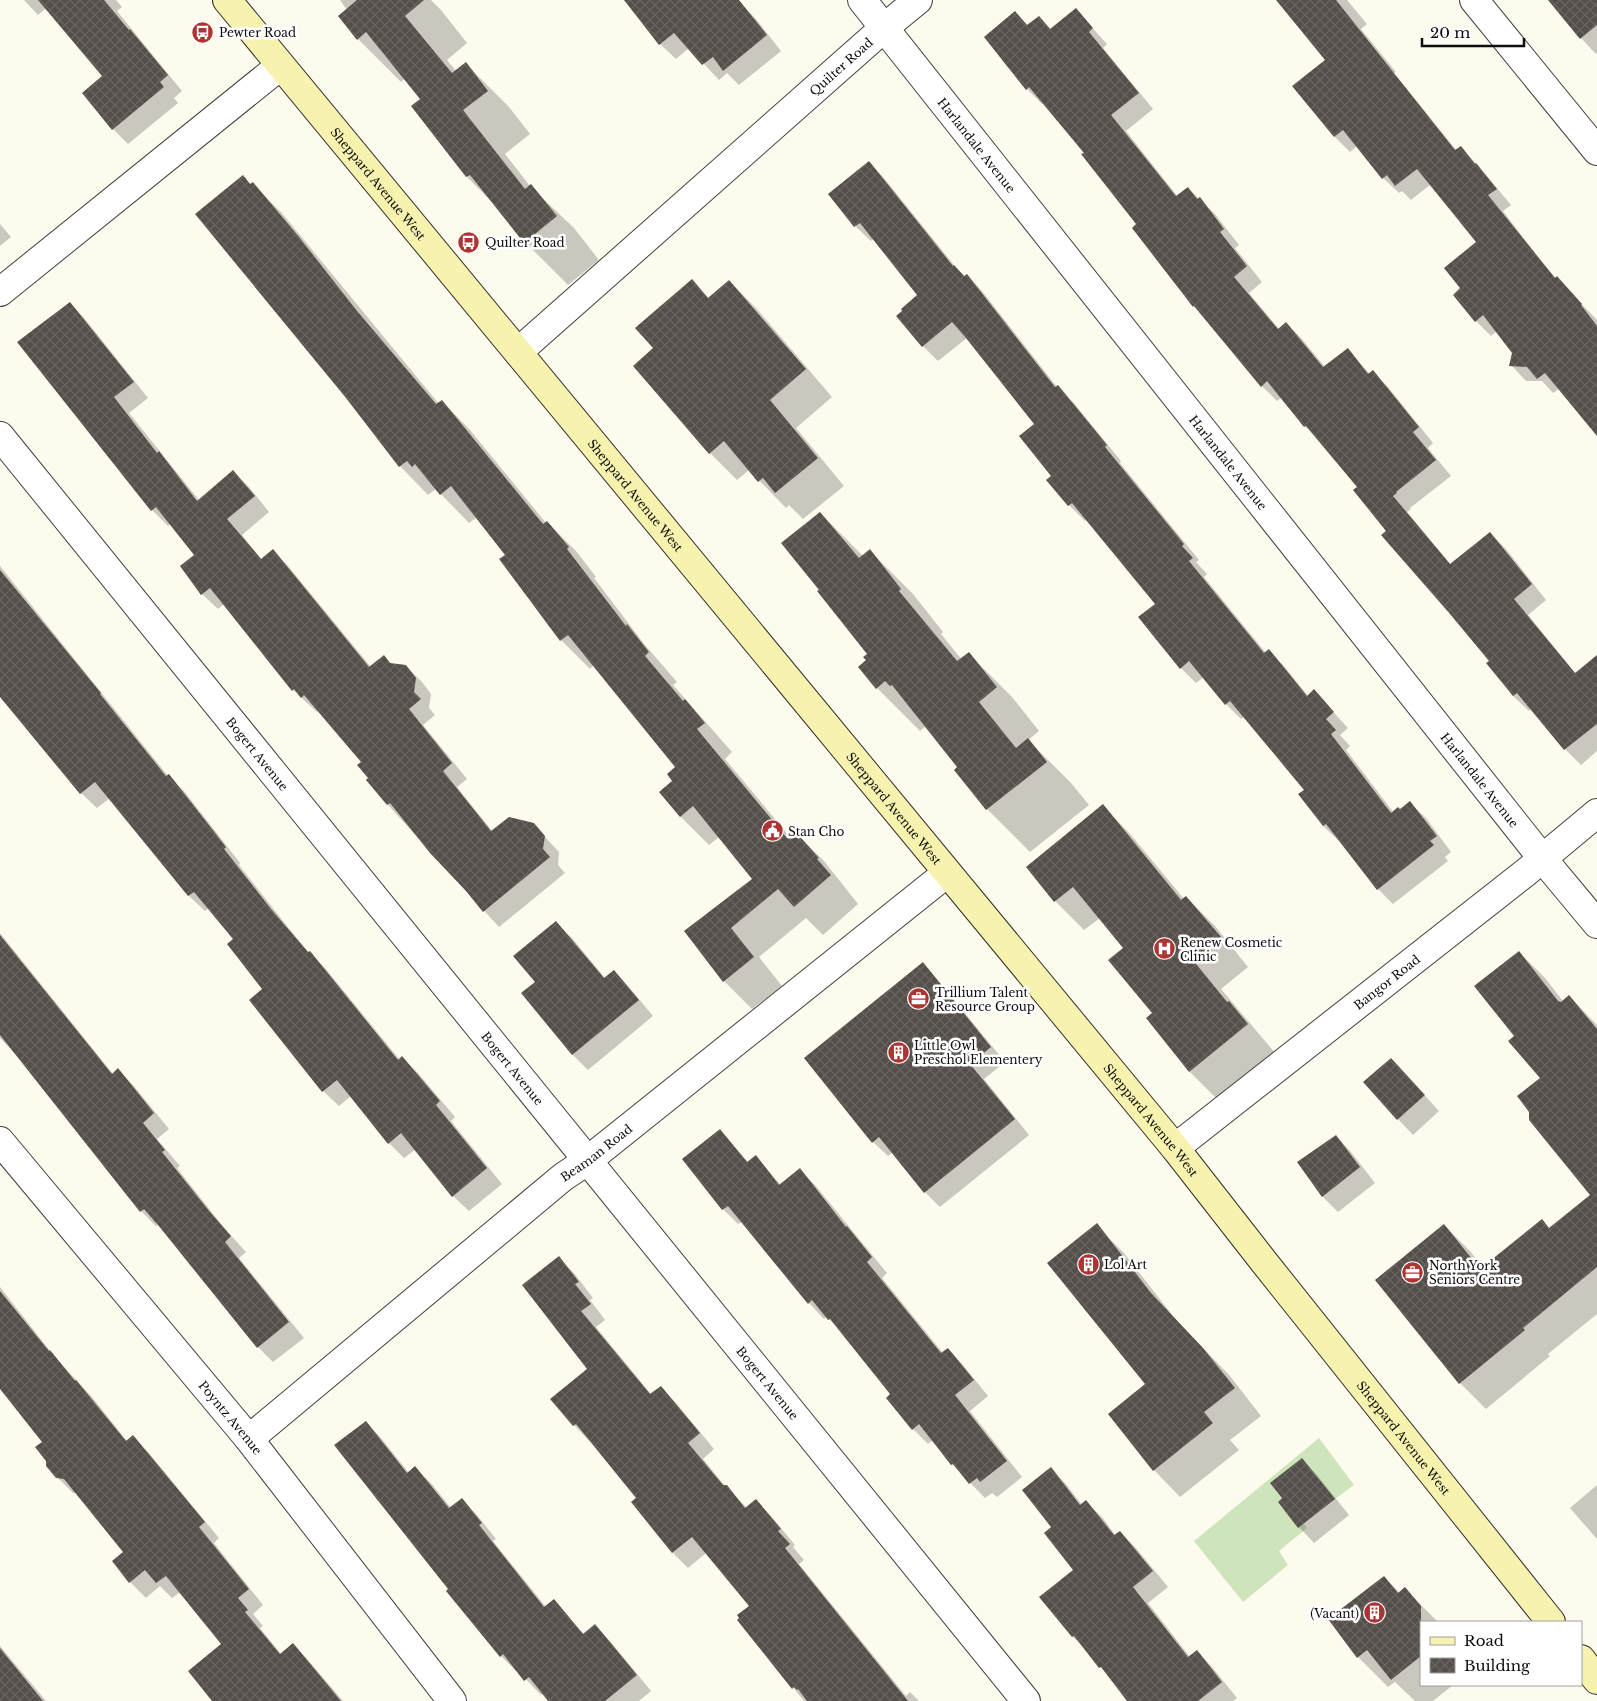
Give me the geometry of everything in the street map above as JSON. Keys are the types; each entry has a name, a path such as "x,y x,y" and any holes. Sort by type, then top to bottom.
{"main road":[{"name":"Sheppard Avenue West","path":"227,0 1175,1148 1550,1621"},
{"path":"1582,1660 1597,1680"}],"street":[{"name":"Harlandale Avenue","path":"862,0 1542,858 1597,924"},
{"name":"Quilter Road","path":"518,352 918,0"},
{"path":"1474,0 1597,151"},
{"path":"0,292 280,66"},
{"name":"Bogert Avenue","path":"0,436 1026,1701"},
{"name":"Bangor Road","path":"1175,1148 1597,813"},
{"name":"Beaman Road","path":"249,1439 564,1177 587,1161 947,873"},
{"name":"Poyntz Avenue","path":"0,1140 249,1439 452,1701"}],"green space":[{"path":"1319,1438 1354,1485 1335,1499 1282,1498 1278,1502 1288,1515 1294,1511 1307,1528 1279,1551 1288,1565 1243,1602 1194,1541"}],"building":[{"path":"38,0 104,0 168,75 160,82 164,87 112,130 82,93 102,76"},
{"path":"357,0 424,0 405,16 452,73 466,62 488,91 463,110 525,189 531,184 557,216 524,243 470,175 466,177 411,106 420,99 366,32 357,40 338,16"},
{"path":"624,0 739,0 767,35 723,71 713,57 702,65 674,33 659,45"},
{"path":"1276,0 1336,0 1455,150 1461,146 1476,163 1497,189 1488,195 1555,278 1557,276 1582,304 1597,326 1597,436 1545,373 1537,379 1527,367 1509,366 1512,353 1483,315 1475,322 1453,295 1460,288 1444,268 1476,242 1417,169 1395,186 1387,175 1382,179 1343,130 1334,137 1292,86 1325,60"},
{"path":"1548,0 1597,0 1597,25 1580,39"},
{"path":"1076,8 1093,28 1089,32 1139,93 1111,115 1176,196 1188,187 1197,199 1200,197 1224,229 1220,232 1247,266 1234,277 1278,329 1286,322 1323,367 1348,348 1368,374 1373,370 1419,427 1413,432 1436,460 1393,496 1450,564 1490,532 1532,584 1514,599 1575,673 1597,655 1597,724 1564,750 1517,693 1513,696 1486,663 1489,661 1381,535 1386,531 1353,490 1357,487 1306,426 1304,427 1267,381 1261,387 1193,307 1132,228 1136,224 1081,154 1084,153 1029,87 1026,90 984,37 1015,11 1027,25 1039,16 1050,29"},
{"path":"869,161 953,266 964,276 967,274 1055,387 1058,385 1107,445 1105,447 1184,544 1182,546 1193,558 1189,561 1264,653 1269,649 1307,696 1314,689 1334,712 1326,719 1336,730 1331,734 1391,813 1410,801 1437,836 1430,841 1434,845 1377,890 1326,824 1323,826 1298,794 1304,790 1230,701 1225,705 1189,661 1180,669 1138,617 1155,604 1072,503 1068,506 1046,480 1051,476 1019,436 1034,424 966,338 952,322 922,347 896,316 917,295 860,223 854,227 828,194"},
{"path":"243,175 250,184 253,182 357,311 436,404 442,400 543,524 547,521 569,547 567,549 626,626 627,624 649,652 645,656 683,701 685,699 705,723 697,729 787,838 795,831 831,875 794,907 778,889 731,928 754,957 723,982 684,931 752,879 693,806 680,817 659,792 672,781 667,774 675,767 568,635 560,641 499,559 505,555 451,486 440,495 415,464 412,467 407,461 399,467 346,398 195,214"},
{"path":"692,279 708,298 729,280 806,369 770,400 818,458 775,493 763,478 758,482 724,441 709,454 633,366 653,348 635,328"},
{"path":"70,302 134,382 114,397 197,501 233,470 255,496 227,519 261,559 273,549 369,667 384,655 390,663 406,665 416,678 414,692 421,699 409,709 452,763 443,771 491,831 509,817 534,823 545,836 543,849 550,857 483,912 430,853 390,803 387,805 366,780 368,778 357,765 361,762 304,695 301,698 294,689 292,691 210,588 201,595 180,566 194,555 156,507 151,511 17,342"},
{"path":"820,512 859,558 870,549 901,589 899,591 957,661 969,652 997,687 979,702 1016,748 1028,738 1047,762 986,810 954,770 957,767 892,685 890,686 885,681 876,689 858,667 866,660 863,657 867,654 781,543"},
{"path":"0,570 166,776 169,774 271,909 308,952 310,951 398,1060 402,1056 440,1101 436,1105 487,1168 452,1197 401,1133 388,1144 337,1080 322,1092 249,1000 262,989 227,944 233,939 194,892 188,896 95,782 80,794 0,697"},
{"path":"1103,804 1181,900 1186,896 1221,937 1193,960 1227,1002 1229,1001 1248,1024 1189,1072 1146,1018 1152,1013 1108,960 1123,948 1073,887 1054,902 1026,867"},
{"path":"556,921 604,978 614,970 639,1000 572,1055 521,993 535,982 513,956"},
{"path":"0,935 112,1074 118,1068 154,1113 143,1123 165,1150 162,1152 231,1236 225,1242 289,1322 257,1348 158,1225 144,1209 140,1212 0,1035"},
{"path":"1519,951 1558,1001 1561,1002 1569,995 1597,1029 1597,1267 1459,1384 1375,1280 1444,1224 1480,1269 1542,1219 1549,1228 1590,1195 1529,1120 1529,1112 1517,1096 1540,1078 1508,1041 1514,1036 1474,986"},
{"name":"Little Owl Preschol Elementery","path":"923,962 991,1047 970,1064 1015,1119 924,1193 879,1137 872,1143 804,1058"},
{"path":"1391,1058 1425,1095 1397,1120 1363,1082"},
{"path":"720,1129 747,1162 756,1155 779,1185 800,1168 872,1257 867,1262 941,1353 948,1348 974,1380 955,1395 1007,1461 980,1482 977,1478 969,1484 953,1464 951,1465 919,1424 912,1430 886,1398 890,1394 830,1319 828,1320 812,1300 808,1304 728,1206 722,1210 682,1159"},
{"path":"1336,1135 1360,1167 1322,1197 1297,1162"},
{"path":"1097,1223 1151,1293 1203,1348 1235,1388 1204,1412 1213,1423 1153,1471 1108,1414 1145,1384 1047,1263"},
{"path":"559,1256 579,1282 575,1284 591,1304 581,1311 650,1394 661,1386 700,1433 688,1443 723,1485 727,1485 745,1508 756,1499 781,1529 778,1531 790,1544 785,1548 908,1701 807,1701 798,1689 794,1687 792,1689 737,1620 739,1618 737,1615 749,1606 692,1537 672,1553 631,1502 636,1498 576,1424 573,1426 550,1399 587,1369 522,1285"},
{"path":"0,1291 126,1441 133,1435 205,1522 199,1527 249,1589 238,1598 248,1610 245,1612 280,1654 293,1643 341,1701 212,1701 188,1671 221,1644 166,1576 156,1583 145,1570 129,1583 112,1561 123,1552 64,1479 56,1478 46,1466 46,1461 35,1447 42,1442 0,1389"},
{"path":"366,1421 407,1473 415,1466 449,1508 462,1498 482,1523 479,1525 544,1607 554,1599 583,1634 595,1624 637,1675 605,1701 548,1701 529,1677 524,1681 503,1654 500,1657 446,1591 448,1589 334,1445"},
{"path":"1302,1458 1335,1499 1298,1528 1278,1502 1282,1498 1270,1483"},
{"path":"1051,1467 1080,1505 1086,1500 1114,1535 1120,1531 1153,1571 1133,1587 1188,1657 1197,1650 1222,1682 1198,1701 1127,1701 1101,1667 1099,1668 1074,1636 1072,1637 1039,1597 1073,1570 1044,1533 1051,1527 1022,1490"},
{"name":"(Vacant)","path":"1384,1576 1398,1593 1405,1587 1421,1606 1420,1657 1391,1680 1367,1650 1357,1658 1328,1619"},
{"path":"0,1648 43,1701 0,1701"}],"place":[{"name":"Pewter Road","path":"203,32"},
{"name":"Quilter Road","path":"469,242"},
{"name":"Stan Cho","path":"772,831"},
{"name":"Renew Cosmetic Clinic","path":"1164,949"},
{"name":"Trillium Talent Resource Group","path":"919,999"},
{"name":"Little Owl Preschol Elementery","path":"898,1052"},
{"name":"Lol Art","path":"1088,1264"},
{"name":"North York Seniors Centre","path":"1413,1272"},
{"name":"(Vacant)","path":"1375,1613"}]}
